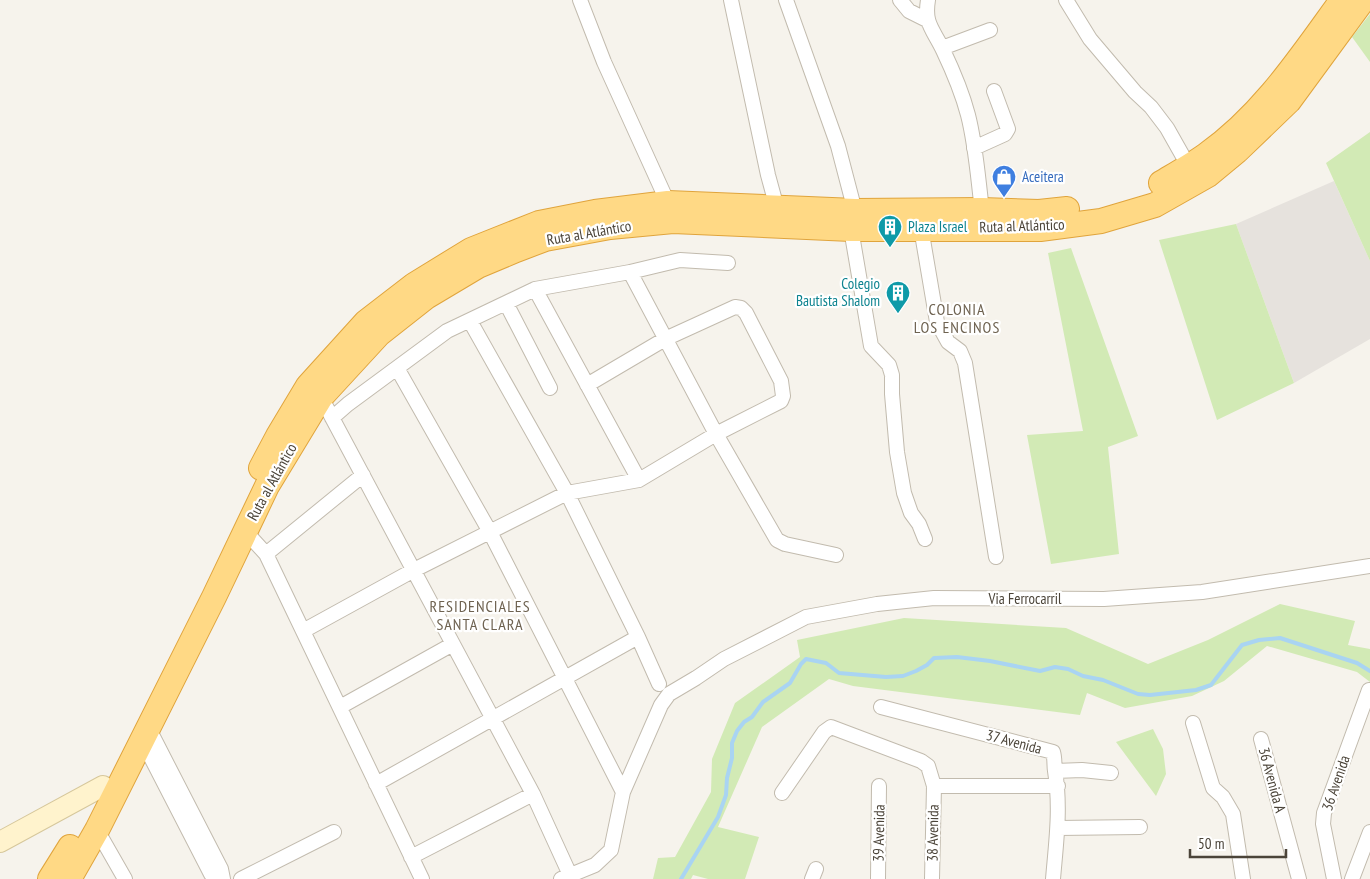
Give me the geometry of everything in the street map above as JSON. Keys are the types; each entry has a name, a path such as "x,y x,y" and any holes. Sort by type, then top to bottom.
{"highway":[{"name":"Ruta al Atlántico","path":"69,879 97,830 214,597 267,486 321,397 379,334 426,297 478,266 545,239 610,227 673,221 853,220 982,210 1039,212 1098,206 1149,190 1188,167 1220,144 1267,99 1342,0"},
{"name":"Ruta al Atlántico","path":"50,879 64,858 103,786 278,436 308,386 366,322 414,285 471,250 539,223 595,212 668,203 777,208 921,228 1040,229 1101,221 1155,205 1208,175 1237,151 1290,101 1363,0"}],"main road":[{"path":"0,842 103,786"}],"street":[{"path":"580,0 601,55 668,203"},
{"path":"731,0 768,175 777,208"},
{"path":"786,0 838,146 853,220 871,346 889,365 892,375 892,394 904,492 911,513 919,524 925,539"},
{"path":"900,0 909,11 927,20"},
{"path":"928,0 927,20 959,87 968,116 982,210"},
{"path":"1066,0 1090,39 1135,92 1151,107 1167,128 1188,167"},
{"path":"942,48 990,30"},
{"path":"974,148 1005,134 1008,129 994,91"},
{"path":"921,228 937,322 948,342 960,351 965,363 996,557"},
{"path":"332,418 447,331 535,289 630,272 680,260 728,264"},
{"path":"630,272 716,434 777,540 785,544 836,555"},
{"path":"535,289 640,480"},
{"path":"506,303 550,388"},
{"path":"303,631 414,570 567,493 640,480 716,434 782,401 783,396 781,381 746,313 741,308 735,308 665,339 587,385"},
{"path":"470,321 567,493 659,684"},
{"path":"397,368 490,532 623,792"},
{"path":"321,397 533,794 567,878"},
{"path":"266,554 363,475"},
{"path":"245,531 266,554 422,879"},
{"name":"Via Ferrocarril","path":"567,878 595,865 611,850 623,792 661,705 669,694 724,659 806,617 877,604 934,598 1104,599 1192,593 1370,566"},
{"path":"376,784 638,637"},
{"path":"340,707 453,644"},
{"name":"36 Avenida","path":"1334,879 1323,824 1324,813 1369,690"},
{"name":"37 Avenida","path":"881,707 1053,752 1058,786 1058,828 1053,879"},
{"path":"1193,723 1213,788 1223,797 1233,814 1244,879"},
{"path":"782,793 824,732 831,726 921,760 928,766 934,786 1058,786"},
{"path":"145,734 211,874 217,879"},
{"path":"145,734 221,869 223,879"},
{"name":"36 Avenida A","path":"1261,739 1299,879"},
{"path":"1055,771 1111,772"},
{"name":"39 Avenida","path":"878,879 879,786"},
{"name":"38 Avenida","path":"932,879 934,786"},
{"path":"411,857 533,794"},
{"path":"1058,828 1140,827"},
{"path":"97,830 125,879"},
{"path":"241,879 334,832"},
{"path":"1352,879 1370,832"}],"shaded area":[{"path":"1334,181 1370,261 1370,339 1294,383 1236,224"}],"green space":[{"path":"1370,14 1370,62 1352,37"},
{"path":"1370,132 1370,261 1326,163"},
{"path":"1236,224 1294,383 1217,420 1159,240"},
{"path":"1071,248 1138,436 1108,447 1119,554 1051,564 1027,435 1083,431 1048,253"},
{"path":"1280,604 1355,621 1348,645 1370,649 1370,682 1357,672 1267,646 1224,681 1192,696 1125,708 1087,693 1080,715 853,686 829,679 762,727 718,827 759,837 745,879 708,879 693,875 691,879 653,879 658,858 675,857 711,792 712,759 735,703 800,657 797,640 904,618 1066,628 1148,664 1208,640"},
{"path":"1153,729 1163,749 1166,774 1156,796 1116,742"}],"waterway":[{"path":"681,879 718,817 726,795 727,778 732,758 732,743 737,731 744,722 752,717 763,702 790,683 806,659 826,663 839,673 886,677 903,676 916,671 927,665 934,658 957,657 990,661 1040,671 1055,667 1103,680 1138,694 1150,695 1196,690 1211,685 1242,645 1259,640 1280,638 1357,663 1370,671"}],"place":[{"name":"Aceitera","path":"1004,198"},
{"name":"Plaza Israel","path":"890,248"},
{"name":"Colegio Bautista Shalom","path":"898,314"}],"district":[{"name":"COLONIA LOS ENCINOS","path":"957,318"},
{"name":"RESIDENCIALES SANTA CLARA","path":"480,615"}]}
